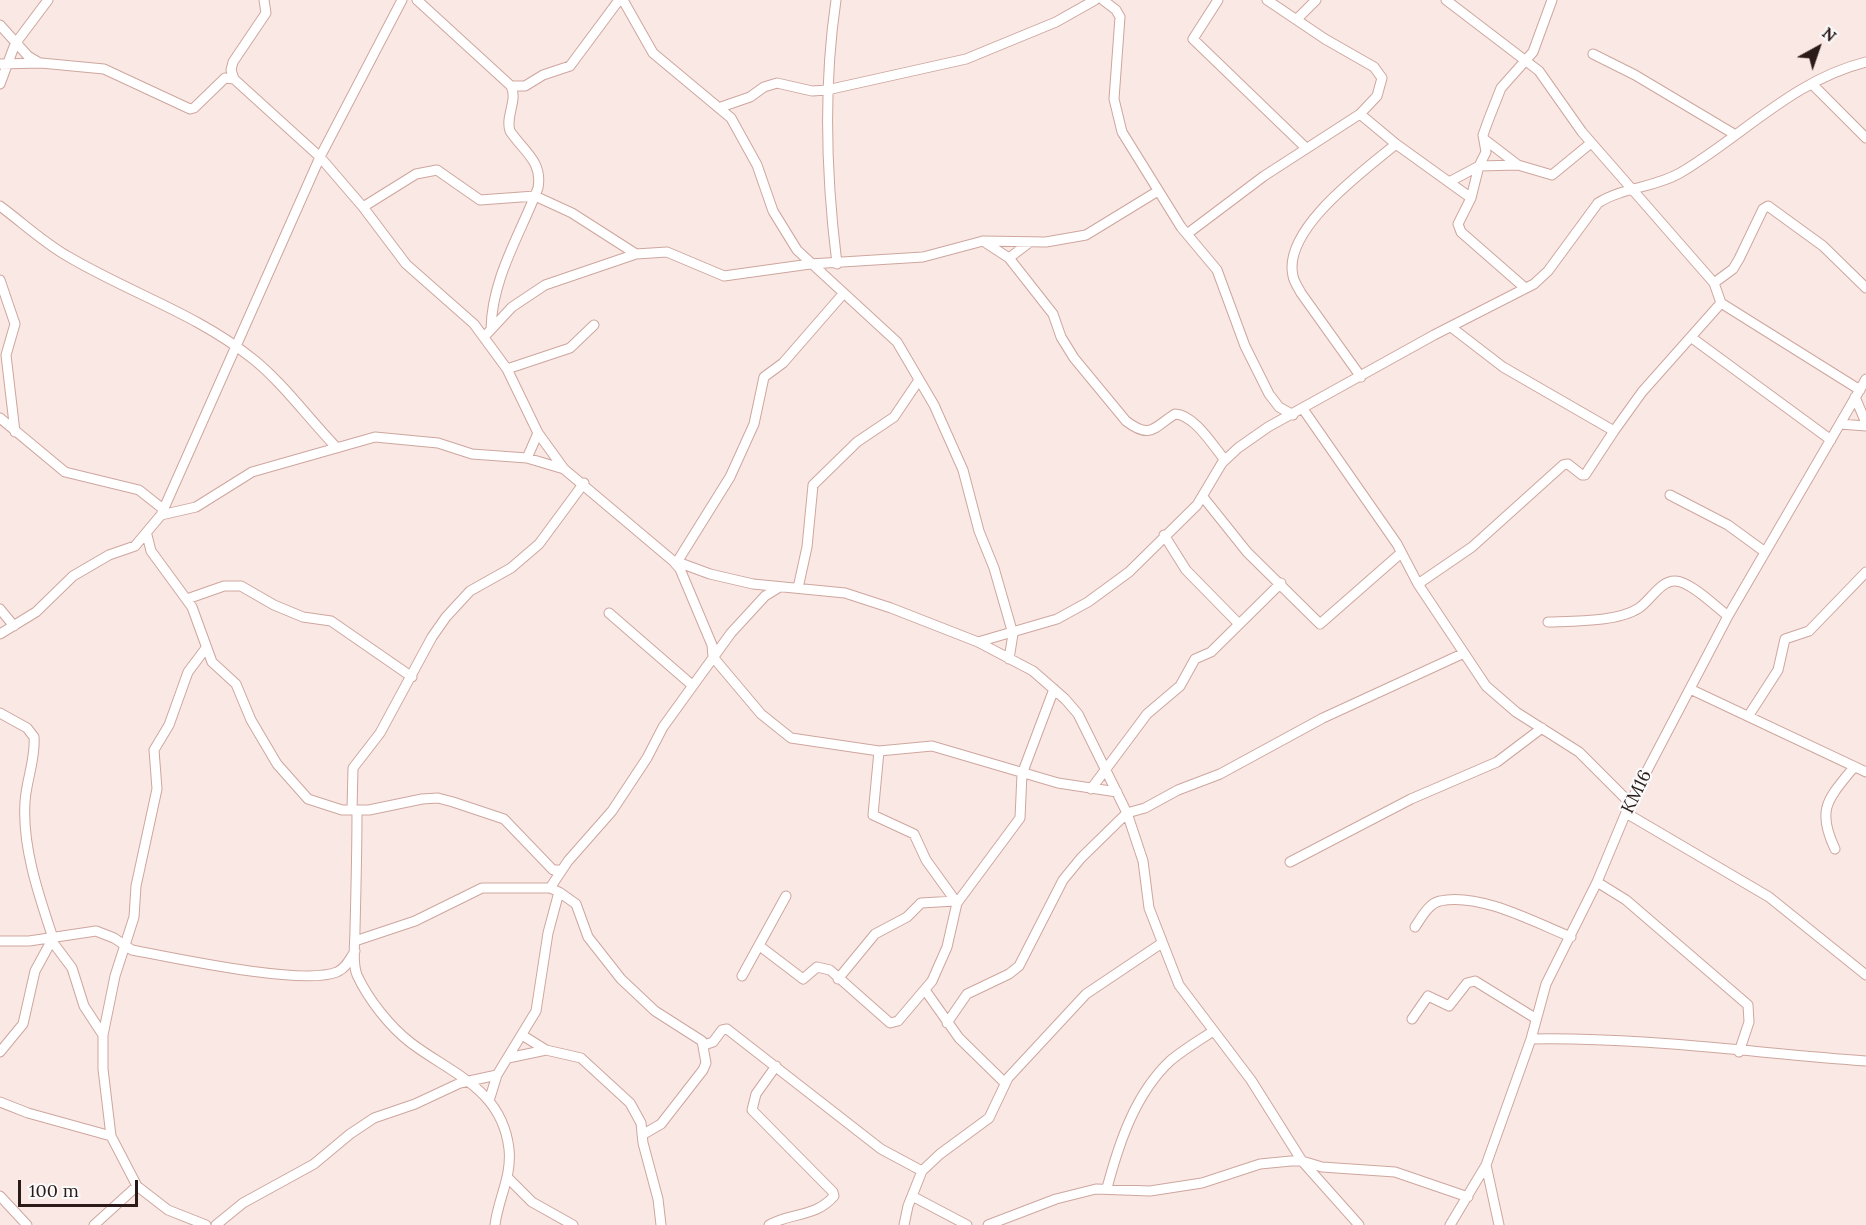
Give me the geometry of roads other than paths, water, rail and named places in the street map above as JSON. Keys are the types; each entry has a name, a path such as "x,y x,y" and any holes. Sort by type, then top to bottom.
{"street":[{"path":"0,84 4,64 15,44 48,0"},
{"path":"264,0 266,13 233,62 231,70 234,79 320,157 363,207 406,264 487,333 538,433 564,469"},
{"path":"0,634 36,612 73,576 110,555 135,546 147,535 162,512 234,345 320,157 402,0"},
{"path":"417,0 511,86 514,99 508,126 512,135 535,162 539,171 535,196 498,281 487,333"},
{"path":"511,86 525,86 543,75 570,66 621,0 653,53 721,107 731,118 749,149 766,196 782,227 810,264 897,342 919,380 958,457 979,531 994,568 1013,634 1009,659"},
{"path":"836,0 828,51 827,90 831,211 837,264"},
{"path":"721,107 750,98 765,87 777,83 812,91 827,90 966,59 1056,22 1095,0"},
{"path":"1103,0 1116,10 1120,17 1114,90 1117,117 1122,132 1144,163 1158,191 1187,234 1217,270 1245,346 1269,394 1279,407 1293,415"},
{"path":"1218,0 1193,39 1306,148"},
{"path":"1187,234 1306,148 1360,114 1377,96 1382,87 1379,72 1267,0"},
{"path":"1297,19 1316,0"},
{"path":"1446,0 1528,60 1554,89 1591,143 1714,284 1721,303 1857,394 1866,424 1840,424"},
{"path":"1525,288 1461,232 1458,224 1471,198 1479,166 1486,152 1483,139 1502,88 1528,60 1552,0"},
{"path":"0,25 15,44 40,63"},
{"path":"1593,54 1645,81 1734,134"},
{"path":"978,642 1013,634 1070,613 1129,572 1203,497 1225,460 1254,436 1525,288 1548,271 1598,203 1609,196 1679,173 1734,134 1813,85 1849,67 1866,62"},
{"path":"4,64 40,63 104,69 190,109 194,108 225,78 234,79"},
{"path":"1813,85 1866,138"},
{"path":"1360,114 1396,144 1471,198"},
{"path":"1483,139 1518,165"},
{"path":"1449,182 1479,166 1518,165 1552,175 1591,143"},
{"path":"1361,377 1301,293 1293,278 1293,263 1301,240 1321,209 1396,144"},
{"path":"363,207 407,178 431,170 444,172 473,198 480,200 535,196 572,213 636,254"},
{"path":"487,333 512,307 545,285 636,254 667,252 724,276 810,264 922,257 983,242 1030,242 1086,235 1158,191"},
{"path":"0,206 69,257 188,316 234,345 272,375 337,448"},
{"path":"1714,284 1733,268 1763,209 1768,206 1823,246 1866,288"},
{"path":"983,242 1009,258 1053,314 1061,337 1074,358 1126,421 1134,427 1148,431 1155,430 1175,414 1181,414 1191,421 1225,460"},
{"path":"1009,258 1030,242"},
{"path":"0,280 15,324 6,355 15,432"},
{"path":"675,561 730,477 754,424 764,377 783,363 843,294"},
{"path":"1418,584 1472,547 1563,465 1568,464 1585,475 1642,392 1721,303"},
{"path":"507,369 570,348 594,325"},
{"path":"1451,327 1503,367 1614,431"},
{"path":"1692,338 1830,440"},
{"name":"KM16","path":"1450,1225 1486,1165 1531,1039 1546,984 1597,882 1630,802 1728,616 1866,379"},
{"path":"798,588 807,547 813,485 857,442 894,417 919,380"},
{"path":"1304,409 1401,552 1418,584 1462,654 1486,686 1501,700 1579,752 1630,802"},
{"path":"0,418 65,472 139,490 162,512 184,512 202,504 252,471 375,437 405,438 438,443 472,454 527,458 564,469 584,483 675,561 712,645 713,657 761,714 791,738 879,752 933,746 1022,774 1091,789 1117,792"},
{"path":"527,458 538,433"},
{"path":"352,810 353,768 380,733 432,637 455,604 470,591 527,556 539,544 584,483"},
{"path":"1670,495 1728,525 1765,552"},
{"path":"1203,497 1248,552 1320,624 1401,552"},
{"path":"147,535 151,551 197,617 212,662 236,684 251,720 277,764 296,787 313,802 342,810 352,810 381,809 422,799 438,798 504,819 561,867"},
{"path":"1164,535 1186,570 1238,623"},
{"path":"135,546 151,551"},
{"path":"675,561 710,574 778,588 845,593 978,642 1033,671 1054,689 1078,714 1127,813 1143,861 1149,908 1179,985 1212,1032 1251,1080 1302,1161 1359,1225"},
{"path":"1749,715 1778,670 1785,639 1792,635 1804,635 1809,631 1866,572"},
{"path":"1548,622 1583,621 1626,614 1639,608 1667,582 1677,580 1685,583 1728,616"},
{"path":"1091,789 1147,714 1180,686 1195,659 1211,652 1281,583"},
{"path":"186,599 224,586 241,586 274,605 303,617 331,621 412,677"},
{"path":"489,1101 497,1075 536,1011 555,890 561,867 612,811 692,685 713,657 750,611 778,588"},
{"path":"0,609 14,626"},
{"path":"609,613 692,685"},
{"path":"206,648 188,672 169,725 154,750 157,789 136,886 134,916 115,976 103,1035 103,1069 111,1136 137,1186 168,1210 207,1225"},
{"path":"947,1023 967,994 1009,974 1019,966 1063,880 1081,858 1127,813 1145,808 1178,790 1231,768 1323,718 1462,654"},
{"path":"761,947 803,979 818,967 830,970 890,1023 898,1021 925,990 939,969 947,947 956,902 1020,818 1022,774 1054,689"},
{"path":"1690,689 1866,772"},
{"path":"0,713 27,728 34,737 27,778 24,818 36,882 52,939 72,968 84,1006 103,1035"},
{"path":"1290,862 1411,799 1497,762 1542,728"},
{"path":"879,752 873,815 914,834 926,860 956,902"},
{"path":"1835,849 1826,830 1824,817 1836,790 1854,767"},
{"path":"342,810 357,821"},
{"path":"352,810 357,810 356,973 379,1009 399,1033 461,1078 471,1082 489,1101 506,1132 509,1150 508,1178 497,1207 495,1225"},
{"path":"1626,813 1790,912 1866,975"},
{"path":"1597,882 1626,900 1748,1005 1749,1022 1739,1052"},
{"path":"0,941 52,939 96,931 114,938 124,947 186,961 305,977 328,975 343,968 355,946 415,921 482,888 555,890 576,904 588,937 621,979 643,1001 667,1020 698,1037 704,1045 703,1071 662,1124 642,1135"},
{"path":"742,976 761,947 786,896"},
{"path":"1415,927 1430,907 1439,901 1467,901 1510,912 1571,937"},
{"path":"838,979 875,934 907,917 921,903 956,902"},
{"path":"0,1052 23,1024 34,971 52,939"},
{"path":"904,1225 922,1171 940,1154 989,1118 1005,1083 1086,994 1162,944"},
{"path":"343,968 356,973"},
{"path":"1412,1020 1428,996 1449,1006 1467,983 1475,981 1535,1018"},
{"path":"925,990 958,1038 1005,1083"},
{"path":"704,1045 713,1042 722,1030 727,1029 881,1149 922,1171"},
{"path":"1107,1188 1120,1140 1138,1105 1171,1061 1212,1032"},
{"path":"522,1035 546,1050 581,1058 600,1074 638,1114 658,1198 661,1225"},
{"path":"1531,1039 1598,1038 1739,1052 1866,1061"},
{"path":"508,1058 546,1050"},
{"path":"769,1225 783,1218 814,1212 831,1200 833,1192 751,1107 764,1081 776,1066"},
{"path":"471,1082 497,1075"},
{"path":"216,1225 238,1206 314,1164 350,1134 374,1118 415,1104 461,1078"},
{"path":"0,1102 28,1113 111,1136"},
{"path":"988,1225 1056,1199 1107,1188 1150,1191 1202,1183 1260,1164 1302,1161 1322,1167 1395,1172 1468,1197"},
{"path":"1486,1165 1499,1225"},
{"path":"508,1178 532,1202 573,1225"},
{"path":"94,1225 137,1186"},
{"path":"0,1196 27,1225"},
{"path":"912,1196 967,1225"},
{"path":"805,1215 809,1225"}]}
